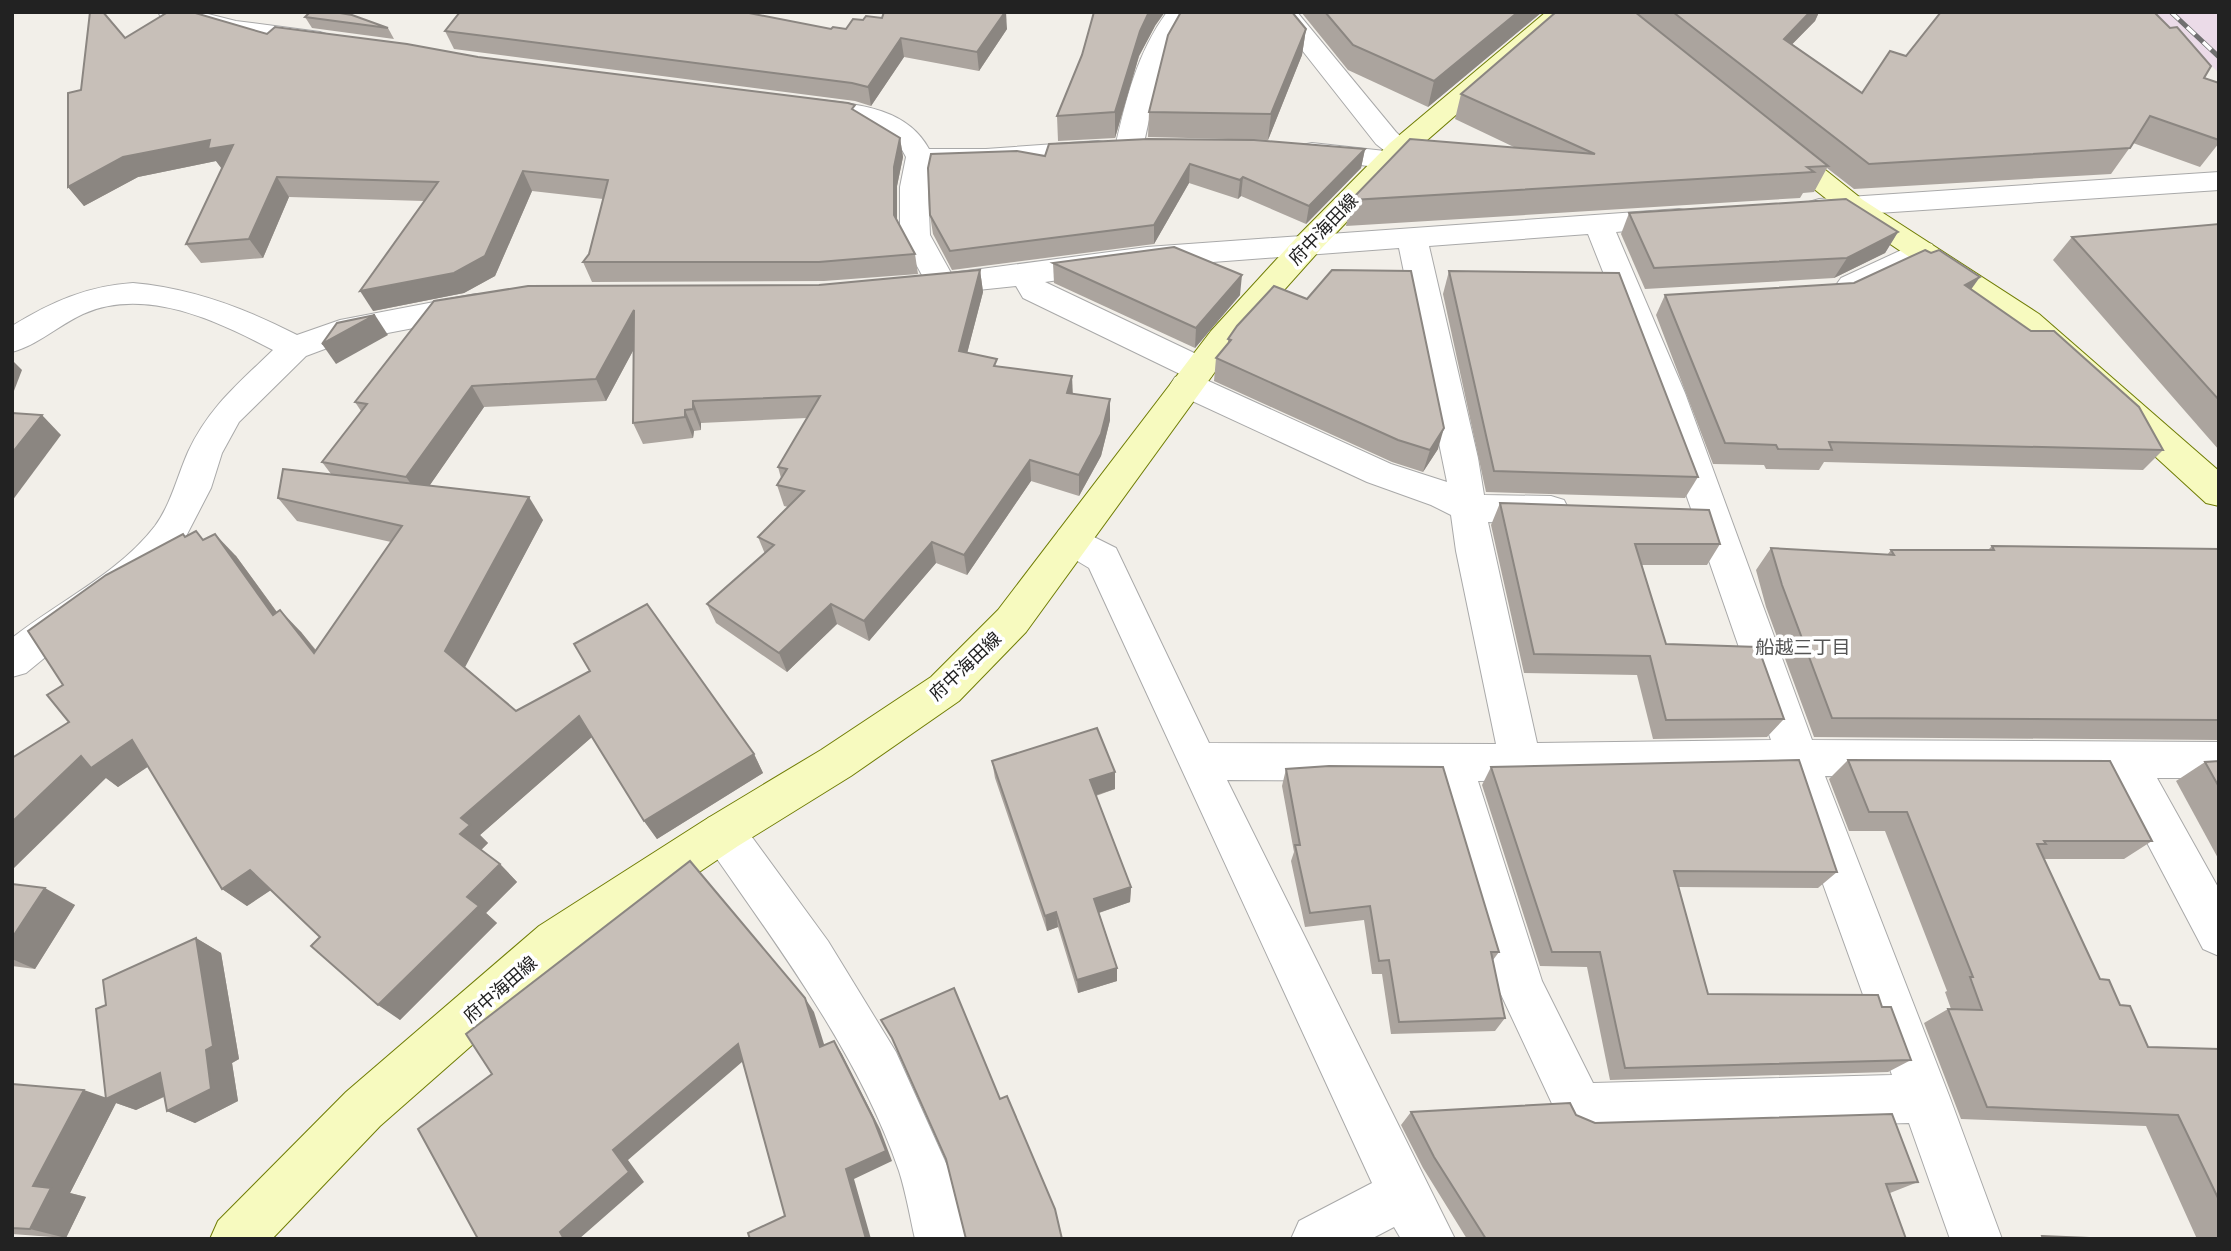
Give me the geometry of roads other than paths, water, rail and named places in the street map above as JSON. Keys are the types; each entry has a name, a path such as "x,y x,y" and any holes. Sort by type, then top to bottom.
{"main road":[{"name":"府中海田線","path":"236,1239 363,1108 555,942 723,832 836,763 945,689 1012,621 1222,339 1308,244 1395,155 1562,12"},
{"path":"1759,131 1853,206 2028,322 2219,493"}],"street":[{"path":"170,12 235,29 339,43"},
{"path":"920,157 986,158 1079,149 1141,148 1151,62 1158,43 1180,12"},
{"path":"1284,12 1386,138 1395,155"},
{"path":"788,104 881,119 897,127 914,143 920,157 914,187 915,235 942,284"},
{"path":"1290,149 1395,155"},
{"path":"1786,211 2219,181"},
{"path":"903,288 1147,257 1706,216"},
{"path":"1598,224 1649,302 1697,515 1797,758 1926,1098 1976,1239"},
{"path":"1412,237 1461,458 1474,551 1520,762"},
{"path":"1827,292 1841,291 1921,251"},
{"path":"1025,274 1034,291 1193,377 1379,472 1444,495 1469,508 1589,512"},
{"path":"12,341 44,321 109,295 156,294 204,308 269,333 295,348"},
{"path":"12,661 62,621 139,569 169,534 193,488 205,453 227,414 295,348 340,331 442,310 511,300"},
{"path":"1072,540 1103,558 1404,1194 1429,1239"},
{"path":"1197,761 1452,763 1797,758 2219,760"},
{"path":"2125,759 2219,934"},
{"path":"1452,763 1521,988 1578,1108 1926,1098"},
{"path":"723,832 811,957 879,1069 925,1170 941,1239"},
{"path":"1317,1239 1404,1194"}],"railway":[{"path":"2171,12 2219,57"}],"district":[{"name":"船越三丁目","path":"1803,647"}]}
